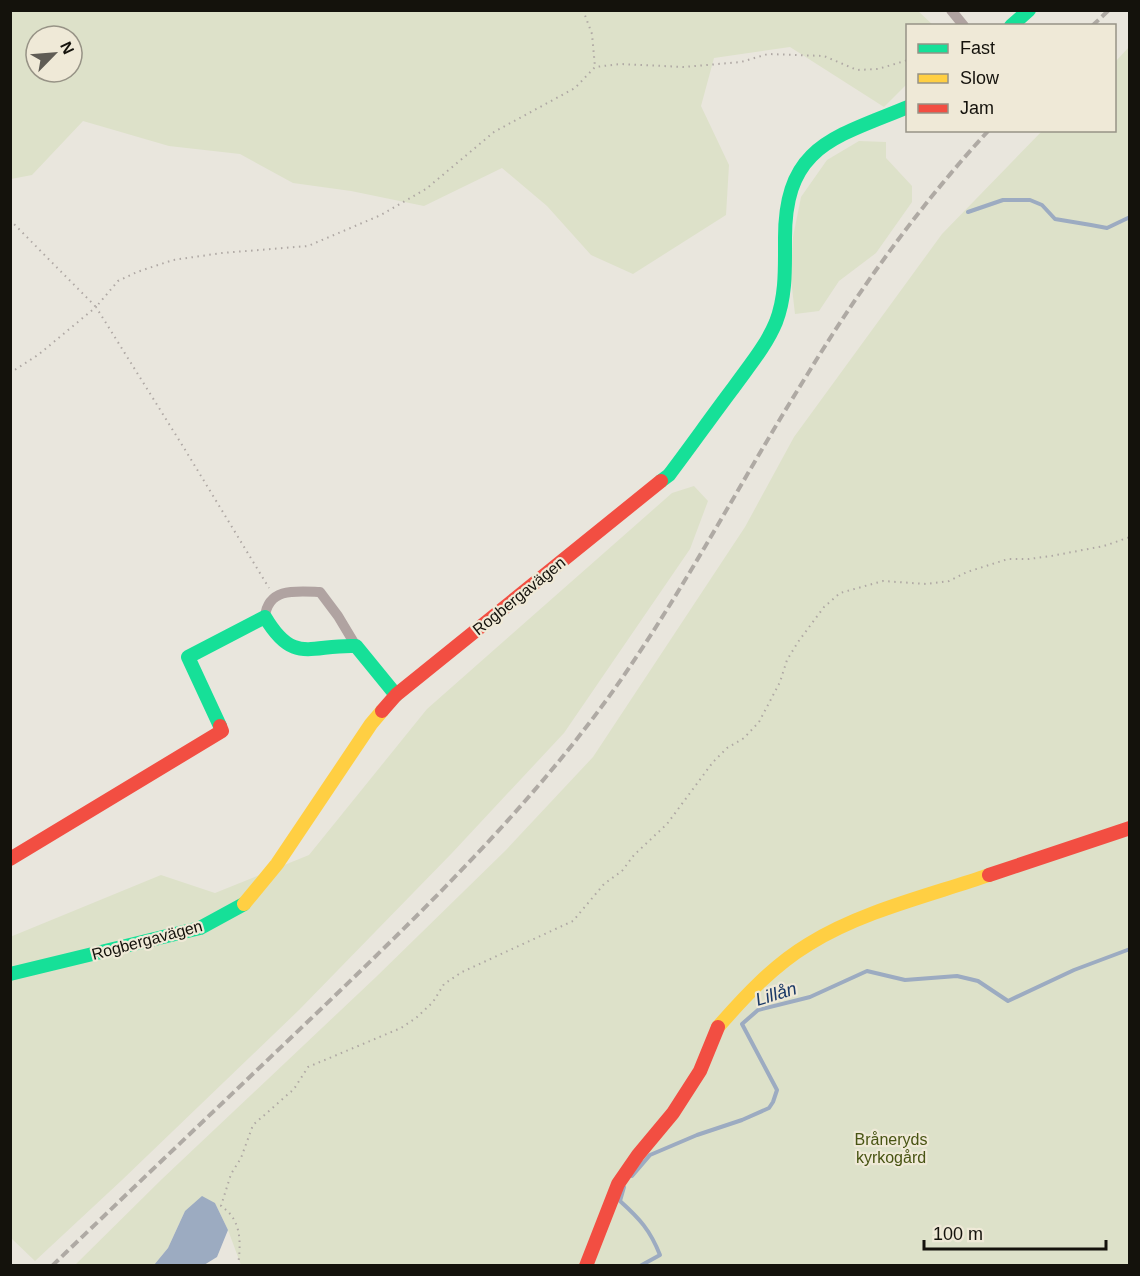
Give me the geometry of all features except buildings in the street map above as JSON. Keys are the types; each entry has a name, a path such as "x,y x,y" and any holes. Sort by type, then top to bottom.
{"street":[{"path":"951,10 962,24"},
{"path":"1013,24 1029,10"},
{"name":"Rogbergavägen","path":"10,974 200,928 242,907 277,864 371,724 396,695 669,476 768,340 779,315 784,294 787,204 792,183 802,166 814,153 833,140 906,108"},
{"path":"356,646 344,645 321,650 295,649 275,634 265,617 266,607 274,597 289,591 320,592 356,646 396,695"},
{"path":"10,859 222,731 188,657 265,617"},
{"path":"586,1266 618,1184 672,1113 700,1071 718,1027 749,993 782,963 810,943 864,917 1130,828"}],"path":[{"path":"583,10 592,34 595,67"},
{"path":"10,373 38,355 96,307 118,281 173,260 222,253 308,246 381,215 426,189 494,132 575,88 595,67 620,64 684,67 741,62 768,54 824,56 857,70 879,69 906,61"},
{"path":"10,220 96,307 274,597"},
{"path":"238,1266 240,1248 238,1226 228,1211 221,1206 231,1174 241,1158 253,1125 294,1089 308,1067 401,1028 433,1002 444,984 462,972 573,921 604,884 622,871 634,855 668,824 713,762 727,748 744,738 759,722 780,682 787,660 798,642 824,607 840,592 883,581 926,584 949,581 967,572 1008,559 1051,556 1104,546 1130,537"}],"green space":[{"path":"11,11 918,11 932,24 906,24 906,85 884,107 790,47 714,58 701,106 729,165 726,215 633,274 591,255 547,206 502,168 424,206 351,191 293,183 240,154 169,146 83,121 32,175 11,179"},
{"name":"Bråneryds kyrkogård","path":"1129,47 1129,1265 241,1265 215,1203 185,1211 168,1248 154,1265 74,1266 506,850 593,757 745,527 794,437 942,234 1041,132 1116,132 1116,61"},
{"path":"859,141 886,142 886,158 912,186 912,202 876,253 839,281 819,311 795,314 791,279 793,237 801,197 827,160"},
{"path":"694,486 708,501 690,549 564,733 452,853 299,1010 35,1261 11,1238 10,937 161,875 215,893 309,855 427,709 672,493"}],"water":[{"path":"202,1196 215,1203 228,1230 217,1257 204,1265 154,1265 168,1248 185,1211"}],"waterway":[{"path":"968,212 1003,200 1030,200 1042,205 1055,219 1107,228 1130,217"},
{"name":"Lillån","path":"632,1176 650,1155 769,1108 777,1090 742,1024 758,1010 810,997 867,971 905,980 957,976 978,981 1008,1001 1074,970 1130,949"},
{"name":"Lillån","path":"624,1187 620,1201 644,1225 660,1255 640,1266"}],"railway":[{"path":"1094,24 1109,10"},
{"path":"52,1266 397,935 507,821 576,740 608,698 661,619 782,415 848,311 915,218 987,132"}],"traffic: fast":[{"path":"1013,24 1029,10"},
{"path":"661,481 669,475 751,364 776,322 782,302 784,282 787,209 793,184 804,165 818,150 836,138 906,108"},
{"path":"220,726 188,657 265,617 275,632 285,642 295,647 315,649 356,646 396,695"},
{"path":"10,974 200,928 244,904"}],"traffic: slow":[{"path":"244,904 277,864 382,711"},
{"path":"718,1027 772,971 796,952 830,932 874,913 989,875"}],"traffic: jam":[{"path":"382,711 396,695 661,481"},
{"path":"10,859 222,731 220,726"},
{"path":"989,875 1130,828"},
{"path":"586,1266 618,1184 638,1155 673,1113 700,1071 718,1027"}]}
